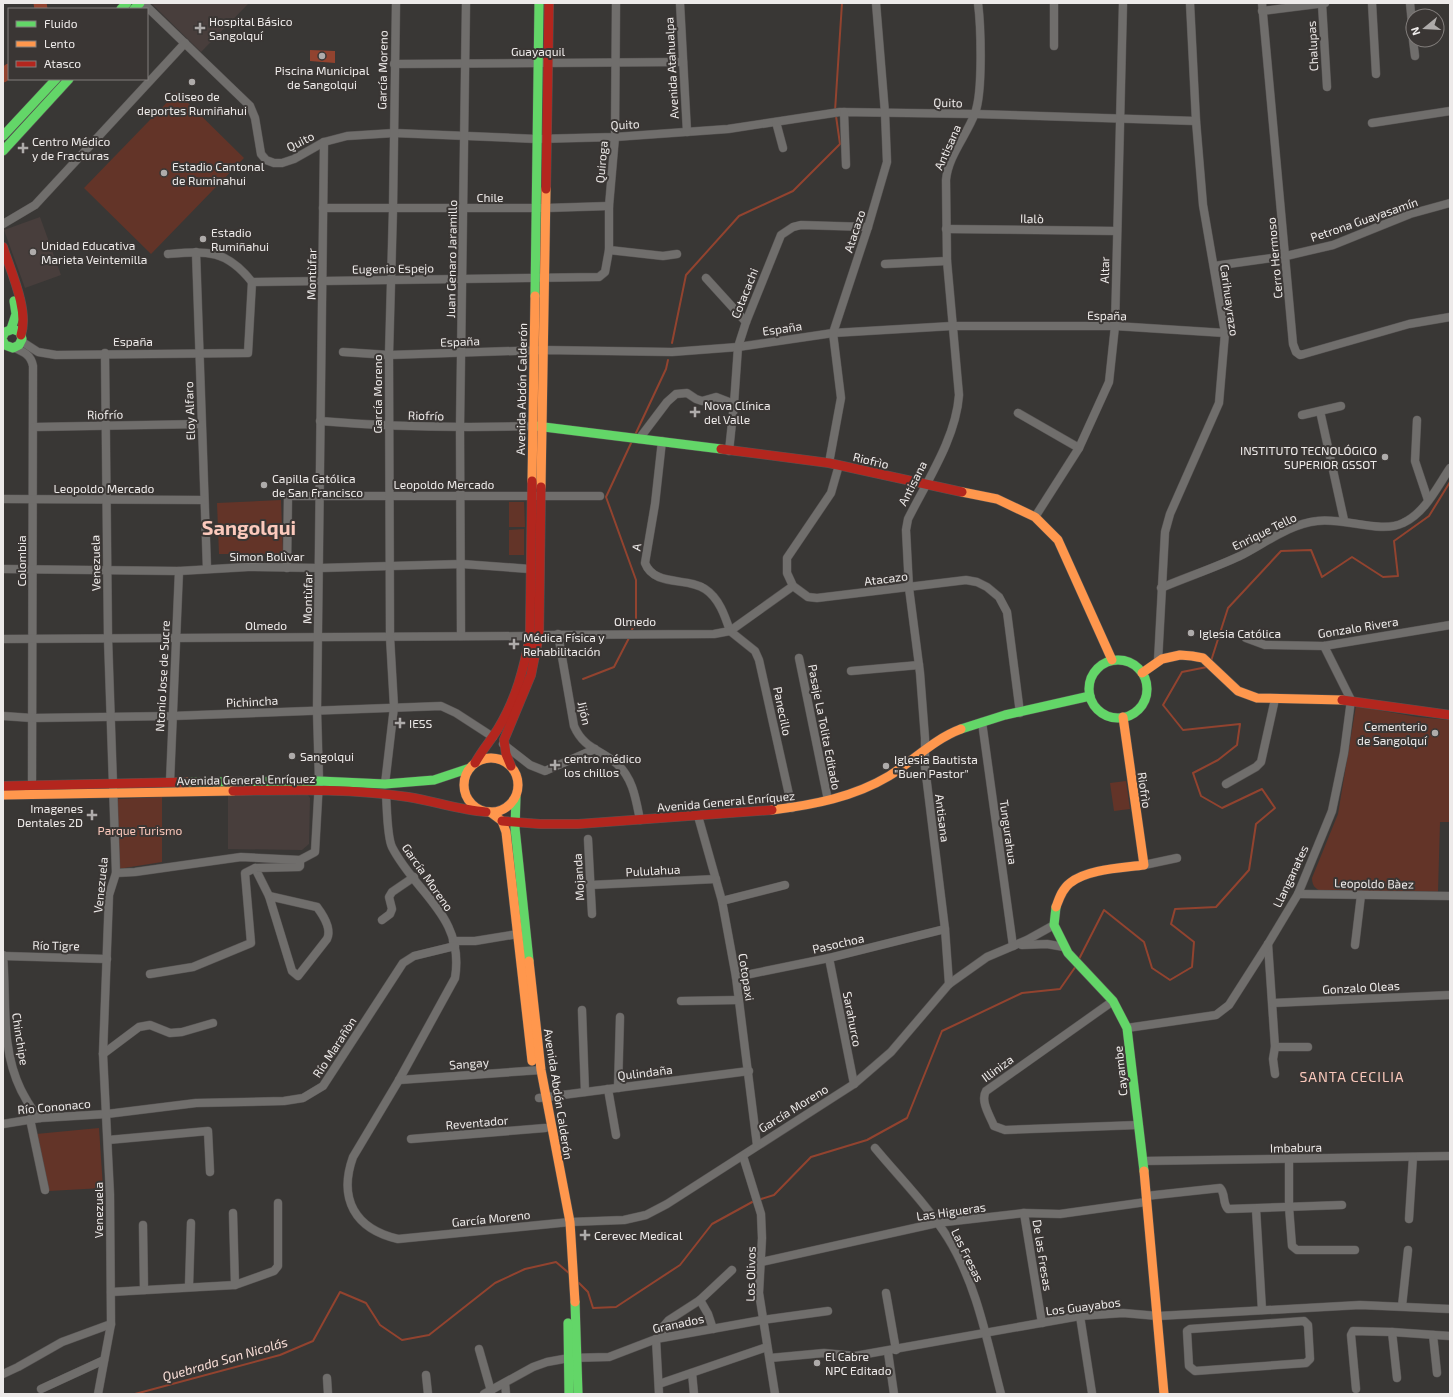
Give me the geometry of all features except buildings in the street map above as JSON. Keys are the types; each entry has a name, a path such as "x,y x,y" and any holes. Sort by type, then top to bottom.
{"main road":[{"name":"Avenida Abdón Calderón","path":"504,744 531,675 539,635 541,497 534,351 539,3"},
{"name":"Avenida Abdón Calderón","path":"473,765 493,737 507,712 522,675 530,636 531,497 544,350 549,3"},
{"path":"3,136 55,80"},
{"path":"3,151 68,80"},
{"path":"3,247 24,314 24,326 10,342 3,356"},
{"path":"3,272 16,310 16,318 10,329 5,332 10,342"},
{"name":"Riofrìo","path":"538,426 829,463 925,485 997,499 1035,517 1058,540 1112,660"},
{"path":"1142,673 1158,661 1186,655 1203,658 1238,691 1257,698 1352,700 1428,713 1450,715"},
{"path":"1112,660 1129,662 1142,673 1147,688 1143,704 1134,712 1123,717 1106,715 1099,710 1090,696 1090,687 1094,674 1103,664 1112,660"},
{"name":"Avenida General Enríquez","path":"502,821 548,824 640,820 792,808 828,800 875,783 957,731 982,722 1090,696"},
{"name":"Riofrìo","path":"1123,717 1144,865"},
{"path":"504,744 511,766"},
{"path":"502,821 488,812 475,807 465,791 465,779 473,765 490,758 504,761 515,771 518,784 515,801 522,816 531,823"},
{"name":"Avenida General Enríquez","path":"3,786 32,785 112,788 385,784 434,780 473,765"},
{"name":"Avenida General Enríquez","path":"3,795 112,788 170,782 319,785 425,800 462,810 488,812"},
{"name":"Avenida Abdón Calderón","path":"515,801 515,822 537,1071"},
{"path":"488,812 505,808 515,801"},
{"name":"Avenida Abdón Calderón","path":"502,821 506,832 518,934 537,1071 567,1222 571,1258 573,1358 578,1394"},
{"path":"1054,925 1056,907 1061,894 1070,883 1098,871 1144,865"},
{"name":"Cayambe","path":"1054,925 1066,950 1113,1002 1127,1028 1143,1161 1164,1394"},
{"name":"Avenida Abdón Calderón","path":"542,1098 545,1128 567,1222"},
{"name":"Avenida Abdón Calderón","path":"569,1394 573,1358"}],"street":[{"name":"Quito","path":"144,3 250,106 255,118 261,154 266,160 282,163 294,159 324,142 347,136 394,133 537,139 547,137 615,137 728,129 842,112 975,114 1196,121"},
{"name":"García Moreno","path":"385,784 394,707 390,636 388,496 390,281 393,208 396,3"},
{"name":"Juan Genaro Jaramillo","path":"461,636 462,564 460,428 464,137 467,63 466,3"},
{"name":"Quiroga","path":"609,250 609,206 615,137 616,3"},
{"name":"Avenida Atahualpa","path":"680,3 687,132"},
{"name":"Atacazo","path":"829,463 841,398 833,333 868,227 886,162 885,113 876,3"},
{"name":"Antisana","path":"949,984 945,929 926,774 919,665 909,588 907,524 956,418 959,395 947,261 946,174 975,114 979,102 980,33 978,3"},
{"path":"1054,3 1054,46"},
{"name":"Altar","path":"1035,517 1079,448 1109,382 1115,326 1123,3"},
{"name":"Carihuayrazo","path":"1158,661 1163,551 1170,514 1219,403 1225,333 1203,205 1196,121 1190,3"},
{"path":"1262,7 1324,3"},
{"name":"Chalupas","path":"1324,3 1327,87"},
{"path":"1372,3 1376,74"},
{"name":"Cerro Hermoso","path":"1262,7 1293,344 1296,352 1300,355 1409,324 1450,317"},
{"path":"3,224 35,205 186,43"},
{"path":"1414,48 1415,56"},
{"name":"Guayaquil","path":"394,64 683,62"},
{"path":"1372,123 1450,111"},
{"path":"842,112 846,165"},
{"path":"776,122 783,148"},
{"name":"Montùfar","path":"300,860 315,852 319,785 317,710 320,568 320,421 324,142"},
{"name":"Petrona Guayasamín","path":"1214,266 1286,256 1334,245 1410,214 1450,203"},
{"name":"Chile","path":"323,208 464,209 609,206"},
{"name":"Cotacachi","path":"729,451 738,346 778,241 786,231 801,225 868,227"},
{"name":"Ilalò","path":"946,228 1117,231"},
{"path":"609,250 663,256 676,254"},
{"name":"Eugenio Espejo","path":"252,282 390,281 535,277 545,279 599,277 605,272 609,250"},
{"path":"168,254 196,252 219,255 239,266 252,282"},
{"name":"Eloy Alfaro","path":"196,252 206,569"},
{"path":"885,264 947,261"},
{"path":"706,278 746,322"},
{"name":"España","path":"10,342 45,354 248,353 252,282"},
{"name":"España","path":"343,352 389,355 544,350 672,352 738,346 833,333 952,326 1115,326 1225,333"},
{"name":"Colombia","path":"10,342 27,353 32,361 34,428 32,785"},
{"name":"Venezuela","path":"98,1391 111,1324 108,1140 103,1050 110,895 116,873 108,638 105,353"},
{"path":"639,439 676,394 687,393 702,401 716,397 734,404"},
{"path":"1302,414 1341,406"},
{"path":"1320,411 1344,520"},
{"path":"1018,413 1079,448"},
{"path":"1417,420 1415,461 1428,500"},
{"name":"Riofrío","path":"320,421 389,426 460,428 538,426"},
{"name":"Riofrío","path":"34,428 201,424"},
{"name":"A","path":"662,441 655,504 645,564 649,571 655,576 698,585 705,589 717,602 730,631"},
{"path":"730,631 793,586 787,573 787,558 831,493 839,465"},
{"name":"Enrique Tello","path":"1161,588 1240,556 1285,531 1317,520 1344,520 1383,527 1394,526 1410,520 1423,508 1450,468"},
{"name":"Leopoldo Mercado","path":"287,568 288,496 600,496"},
{"name":"Leopoldo Mercado","path":"3,499 106,501 204,500"},
{"name":"Simon Bolìvar","path":"3,570 179,571 248,567 320,568 462,564 530,569"},
{"name":"Ntonio Jose de Sucre","path":"170,782 179,571"},
{"name":"Atacazo","path":"793,586 808,597 818,598 966,580 977,582 998,597 1007,612 1020,713"},
{"name":"Gonzalo Rivera","path":"1246,638 1265,645 1324,646 1450,625"},
{"name":"Olmedo","path":"539,635 617,633 714,634 730,631"},
{"name":"Panecillo","path":"730,631 755,651 759,660 792,808"},
{"name":"Jijón","path":"558,634 574,726 582,742 618,764 628,778 636,797 640,820"},
{"name":"Olmedo","path":"3,639 530,636"},
{"path":"1324,646 1352,700"},
{"name":"Pasaje La Tolita Editado","path":"799,658 828,800"},
{"path":"850,672 919,665"},
{"path":"1226,784 1256,768 1262,762 1275,699"},
{"name":"Llanganates","path":"1127,1028 1216,1015 1222,1012 1229,1005 1298,894 1332,811 1344,753 1352,700"},
{"name":"Pichincha","path":"3,716 32,718 172,716 441,706 456,713 493,737"},
{"name":"Tungurahua","path":"982,722 1013,946"},
{"path":"504,744 530,765 545,771 595,749"},
{"name":"García Moreno","path":"386,795 391,845 414,878 434,902 451,933 454,943 457,970 455,978 399,1080 353,1157 349,1169 346,1187 355,1212 364,1224 375,1232 398,1239 567,1222 624,1220 646,1215 667,1204 854,1084 891,1052 949,984 987,957 1013,946 1054,925"},
{"name":"Cotopaxi","path":"698,816 722,901 736,977 749,1071 757,1145"},
{"name":"Mojanda","path":"588,839 592,914"},
{"path":"116,873 135,872 241,857 300,860 299,867 254,868 245,873 252,943 193,966 150,974"},
{"path":"1144,865 1177,858"},
{"path":"254,868 269,896 292,971 298,976 327,939 326,922 317,907 269,896"},
{"path":"382,920 390,914 392,909 389,897 392,892 414,878"},
{"name":"Pululahua","path":"590,885 716,879"},
{"path":"722,901 785,884"},
{"name":"Leopoldo Bàez","path":"1298,894 1450,896"},
{"path":"1355,944 1361,895"},
{"name":"Pasochoa","path":"736,977 829,958 945,929"},
{"name":"Río Marañòn","path":"107,1114 196,1103 284,1101 310,1095 323,1086 330,1077 403,963 414,956 454,943 518,934"},
{"name":"García Moreno","path":"1013,946 1036,944 1066,950"},
{"path":"1268,944 1273,1003 1275,1047 1273,1059 1275,1074"},
{"name":"Río Tigre","path":"3,955 107,959"},
{"name":"Chinchipe","path":"3,955 5,1026 9,1056 17,1081 29,1106 40,1118"},
{"name":"Sarahurco","path":"829,958 854,1084"},
{"name":"Gonzalo Oleas","path":"1273,1003 1450,995"},
{"path":"681,1001 739,1000"},
{"name":"Illiniza","path":"1113,1002 986,1091 983,1095 984,1102 994,1126 1005,1130 1138,1125"},
{"path":"582,1010 585,1092"},
{"path":"618,1088 620,1017"},
{"path":"103,1050 139,1027 150,1025 170,1033 182,1032 213,1023"},
{"path":"1275,1047 1308,1047"},
{"name":"Sangay","path":"399,1080 537,1071"},
{"name":"Qulindaña","path":"542,1098 749,1071"},
{"path":"608,1089 616,1135"},
{"name":"Río Cononaco","path":"3,1124 40,1118 107,1114"},
{"path":"30,1119 45,1190"},
{"name":"Reventador","path":"411,1139 545,1128"},
{"path":"108,1140 208,1131 210,1172"},
{"name":"Las Fresas","path":"875,1148 948,1238 969,1281 985,1333 1001,1394"},
{"name":"Los Olivos","path":"743,1156 761,1214 761,1262 759,1293 762,1320 770,1358 775,1394"},
{"name":"Imbabura","path":"1143,1161 1450,1156"},
{"path":"1409,1219 1413,1157"},
{"path":"1289,1159 1292,1246 1294,1249 1355,1250"},
{"name":"Las Higueras","path":"761,1262 937,1223 1024,1214 1060,1214 1220,1188 1223,1191 1224,1204 1228,1209 1256,1209"},
{"path":"111,1292 189,1286 235,1285 277,1269 278,1203"},
{"path":"1262,1310 1256,1209 1342,1205"},
{"path":"233,1213 235,1285"},
{"name":"De las Fresas","path":"1024,1214 1042,1323"},
{"path":"189,1286 191,1223"},
{"path":"144,1225 144,1290"},
{"path":"1402,1306 1408,1250"},
{"path":"659,1394 659,1338 662,1328 669,1320 700,1300 732,1270"},
{"path":"886,1293 892,1351 894,1394"},
{"path":"700,1300 708,1314 713,1329"},
{"name":"Los Guayabos","path":"770,1358 824,1353 855,1356 892,1351 1080,1316 1123,1313 1158,1316 1360,1305 1450,1309"},
{"path":"1250,1310 1251,1324"},
{"name":"Granados","path":"487,1393 540,1364 573,1358 609,1357 659,1338 762,1320 828,1311"},
{"path":"1080,1316 1092,1393"},
{"path":"1304,1321 1307,1323 1310,1359 1308,1362 1195,1371 1191,1369 1189,1366 1187,1332 1190,1329 1251,1324 1304,1321"},
{"path":"3,1374 62,1342 111,1324"},
{"path":"1356,1389 1352,1333 1355,1330 1450,1336"},
{"path":"1392,1332 1397,1378"},
{"path":"1433,1335 1437,1373"},
{"path":"659,1384 767,1347"},
{"path":"479,1349 487,1393"},
{"path":"41,1389 104,1360"},
{"path":"692,1373 694,1394"},
{"path":"426,1375 428,1394"},
{"path":"328,1378 328,1394"},
{"path":"505,1383 506,1394"}],"shaded area":[{"name":"Hospital Básico Sangolquí","path":"151,3 249,3 201,52"},
{"name":"Piscina Municipal de Sangolqui","path":"310,50 335,51 335,63 310,61"},
{"name":"Unidad Educativa Marieta Veintemilla","path":"40,217 61,275 25,288 4,230"},
{"path":"228,795 308,795 310,798 309,844 302,850 228,849"}],"green space":[{"name":"Estadio Cantonal de Ruminahui","path":"177,92 244,158 151,254 84,188"},
{"path":"281,500 283,554 219,554 217,503"},
{"path":"509,502 524,502 525,527 509,527"},
{"path":"524,529 524,555 509,555 509,530"},
{"path":"1356,706 1417,717 1450,720 1450,822 1440,822 1438,892 1321,891 1313,885 1312,878 1338,814"},
{"path":"1126,781 1130,809 1114,811 1110,783"},
{"name":"Parque Turismo","path":"162,797 162,862 118,869 118,799"},
{"path":"99,1128 103,1188 49,1191 36,1134"}],"waterway":[{"path":"40,3 41,8"},
{"path":"835,111 842,3"},
{"path":"3,76 8,71"},
{"path":"672,343 686,275 739,216 793,191 840,144 836,116"},
{"path":"635,435 666,369 668,360"},
{"path":"631,632 636,620 636,580 606,497 632,441"},
{"name":"Quebrada San Nicolás","path":"1211,661 1228,608 1281,551 1311,550 1322,577 1352,557 1383,577 1398,576 1394,541 1429,516 1450,482"},
{"path":"583,679 614,667 630,636"},
{"name":"Quebrada San Nicolás","path":"1079,959 1104,910 1144,942 1152,968 1170,980 1192,967 1194,942 1171,924 1175,909 1216,907 1249,870 1256,824 1275,808 1262,789 1222,808 1201,796 1193,773 1218,760 1237,745 1240,724 1183,730 1163,705 1182,672 1207,667"},
{"name":"Quebrada San Nicolás","path":"758,1200 774,1195 811,1157 867,1140 907,1118 942,1031 1022,993 1060,989 1076,966"},
{"name":"Quebrada San Nicolás","path":"579,1283 588,1292 593,1308 616,1307 680,1265 712,1224 754,1201"},
{"name":"Quebrada San Nicolás","path":"135,1394 280,1355 313,1341 340,1292 366,1303 380,1325 402,1340 429,1335 495,1283 525,1269 556,1262 570,1274"}],"traffic: fast":[{"path":"122,8 127,3"},
{"path":"135,8 140,3"},
{"path":"535,296 539,3"},
{"path":"3,136 55,80"},
{"path":"3,151 68,80"},
{"path":"11,329 16,314 14,301"},
{"path":"3,336 5,332 13,329 20,332 22,339 19,345 13,348 5,345 3,341"},
{"path":"536,426 721,449"},
{"path":"1118,660 1134,665 1142,673 1147,689 1142,705 1134,713 1118,718 1102,713 1094,705 1089,689 1094,673 1102,665 1118,660"},
{"path":"961,729 1005,715 1090,696"},
{"path":"188,782 319,781 385,784 434,780 470,768"},
{"path":"516,797 515,828 529,961"},
{"path":"1056,907 1054,925 1068,953 1113,1001 1127,1028 1144,1171"},
{"path":"575,1302 578,1394"},
{"path":"568,1323 569,1394"}],"traffic: slow":[{"path":"541,487 546,189"},
{"path":"532,481 535,296"},
{"path":"962,492 997,499 1035,517 1058,540 1112,660"},
{"path":"1142,673 1162,659 1180,655 1192,656 1203,658 1238,691 1257,698 1342,700"},
{"path":"1056,907 1065,888 1077,878 1105,870 1144,865 1123,717"},
{"path":"772,810 818,803 862,789 889,776 942,738 961,729"},
{"path":"491,758 501,760 510,766 516,775 518,785 516,795 510,804 501,810 491,812 481,810 472,804 466,795 464,785 466,775 472,766 481,760 491,758"},
{"path":"3,795 233,791"},
{"path":"490,812 502,821 506,832 532,1061"},
{"path":"529,961 541,1070 570,1222 575,1302"},
{"path":"1144,1171 1164,1394"}],"traffic: jam":[{"path":"546,189 549,3"},
{"path":"3,247 21,303 23,314 21,335"},
{"path":"721,449 829,463 962,492"},
{"path":"475,763 505,716 519,683 528,648 530,636 532,481"},
{"path":"511,766 506,754 504,740 531,675 539,635 541,487"},
{"path":"1342,700 1450,715"},
{"path":"3,786 188,782"},
{"path":"233,791 320,790 364,792 408,797 486,812"},
{"path":"502,821 540,824 578,824 772,810"}],"place":[{"name":"Hospital Básico Sangolquí","path":"200,28"},
{"name":"Piscina Municipal de Sangolqui","path":"322,56"},
{"name":"Coliseo de deportes Rumiñahui","path":"192,82"},
{"name":"Centro Médico y de Fracturas","path":"23,148"},
{"name":"Estadio Cantonal de Ruminahui","path":"164,173"},
{"name":"Estadio Rumiñahui","path":"203,239"},
{"name":"Unidad Educativa Marieta Veintemilla","path":"33,252"},
{"name":"Nova Clínica del Valle","path":"695,412"},
{"name":"INSTITUTO TECNOLÓGICO SUPERIOR GSSOT","path":"1385,457"},
{"name":"Capilla Católica de San Francisco","path":"264,485"},
{"name":"Iglesia Católica","path":"1191,633"},
{"name":"Médica Física y Rehabilitación","path":"514,644"},
{"name":"IESS","path":"400,723"},
{"name":"Cementerio de Sangolquí","path":"1435,733"},
{"name":"Sangolqui","path":"292,756"},
{"name":"centro médico los chillos","path":"555,765"},
{"name":"Iglesia Bautista \"Buen Pastor\"","path":"886,766"},
{"name":"Imagenes Dentales 2D","path":"92,815"},
{"name":"Cerevec Medical","path":"585,1235"},
{"name":"El Cabre NPC Editado","path":"817,1363"}],"district":[{"name":"Sangolqui","path":"249,527"},
{"name":"SANTA CECILIA","path":"1352,1076"}]}
